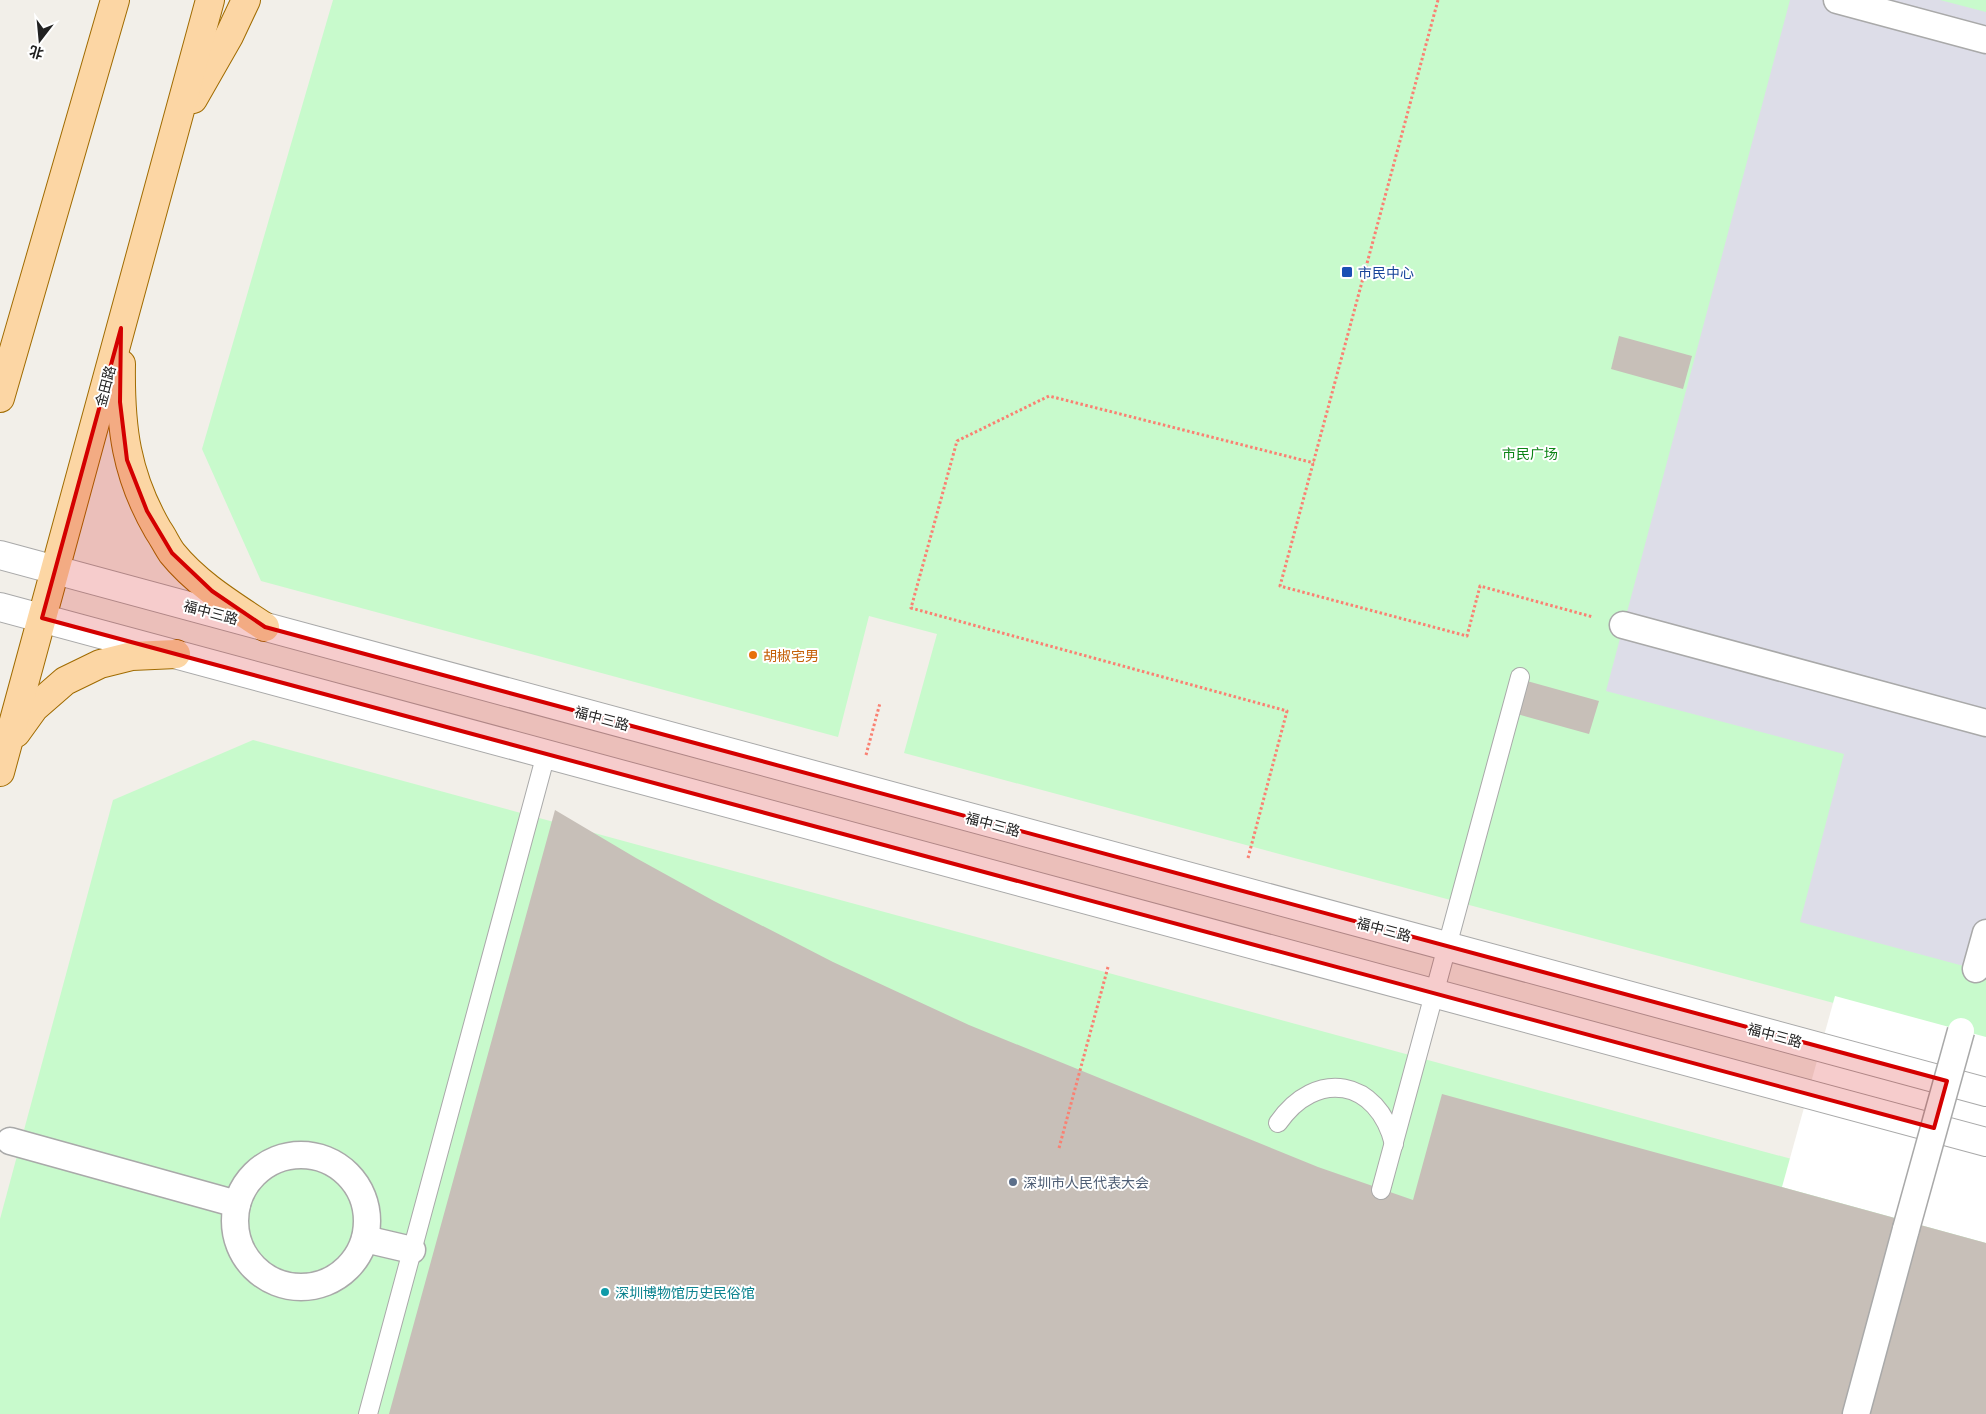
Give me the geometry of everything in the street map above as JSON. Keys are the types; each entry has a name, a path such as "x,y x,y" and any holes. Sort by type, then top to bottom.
{"main road":[{"path":"99,0 100,49"},
{"path":"2,385 115,0"},
{"name":"金田路","path":"3,759 210,0"},
{"path":"174,131 229,36 246,0"},
{"path":"121,328 120,402 128,460 147,511 172,553 212,591 265,627"},
{"path":"3,759 34,708 65,681 100,664 132,656 176,654"}],"street":[{"path":"1837,0 1986,40"},
{"name":"福中三路","path":"0,555 1986,1092"},
{"path":"0,607 1986,1142"},
{"path":"1623,626 1986,723"},
{"path":"1976,970 1986,934"},
{"path":"1856,1414 1961,1031"},
{"path":"10,1141 237,1204"},
{"path":"298,1155 318,1158 337,1166 353,1180 363,1198 367,1218 365,1239 356,1260 339,1276 318,1286 295,1288 273,1281 254,1268 241,1249 235,1227 237,1204 245,1185 260,1170 278,1160 298,1155"},
{"path":"365,1239 412,1250"}],"lane":[{"path":"1381,1190 1520,677"},
{"path":"368,1414 546,754"},
{"path":"1278,1123 1298,1100 1313,1091 1331,1088 1350,1090 1366,1098 1380,1110 1389,1126 1394,1145"}],"path":[{"path":"1438,0 1280,586 1467,636 1480,586 1623,626"},
{"path":"1248,858 1287,711 911,608 957,441 1048,396 1314,463"},
{"path":"865,756 880,703"},
{"path":"1059,1148 1108,967"}],"highlighted area":[{"path":"121,328 120,402 127,460 147,511 172,553 212,591 265,627 1947,1081 1934,1128 42,618"}],"green space":[{"name":"市民广场","path":"333,0 1986,0 1986,1044 904,753 937,634 869,616 838,737 261,581 202,449"},
{"path":"253,740 1986,1212 1986,1414 0,1414 0,1219 113,800"}],"shaded area":[{"path":"1790,0 1940,0 1986,12 1986,972 1800,922 1844,754 1606,691"}],"pier":[{"path":"1835,996 1986,1037 1986,1243 1782,1187"}],"building":[{"path":"1619,336 1692,356 1683,389 1611,369"},
{"path":"1527,681 1599,701 1589,734 1517,714"},
{"path":"555,810 714,901 833,962 969,1025 1318,1167 1413,1200 1442,1094 1986,1243 1986,1414 389,1414"}],"place":[{"name":"市民中心","path":"1347,272"},
{"name":"胡椒宅男","path":"753,655"},
{"name":"深圳市人民代表大会","path":"1013,1182"},
{"name":"深圳博物馆历史民俗馆","path":"605,1292"}]}
